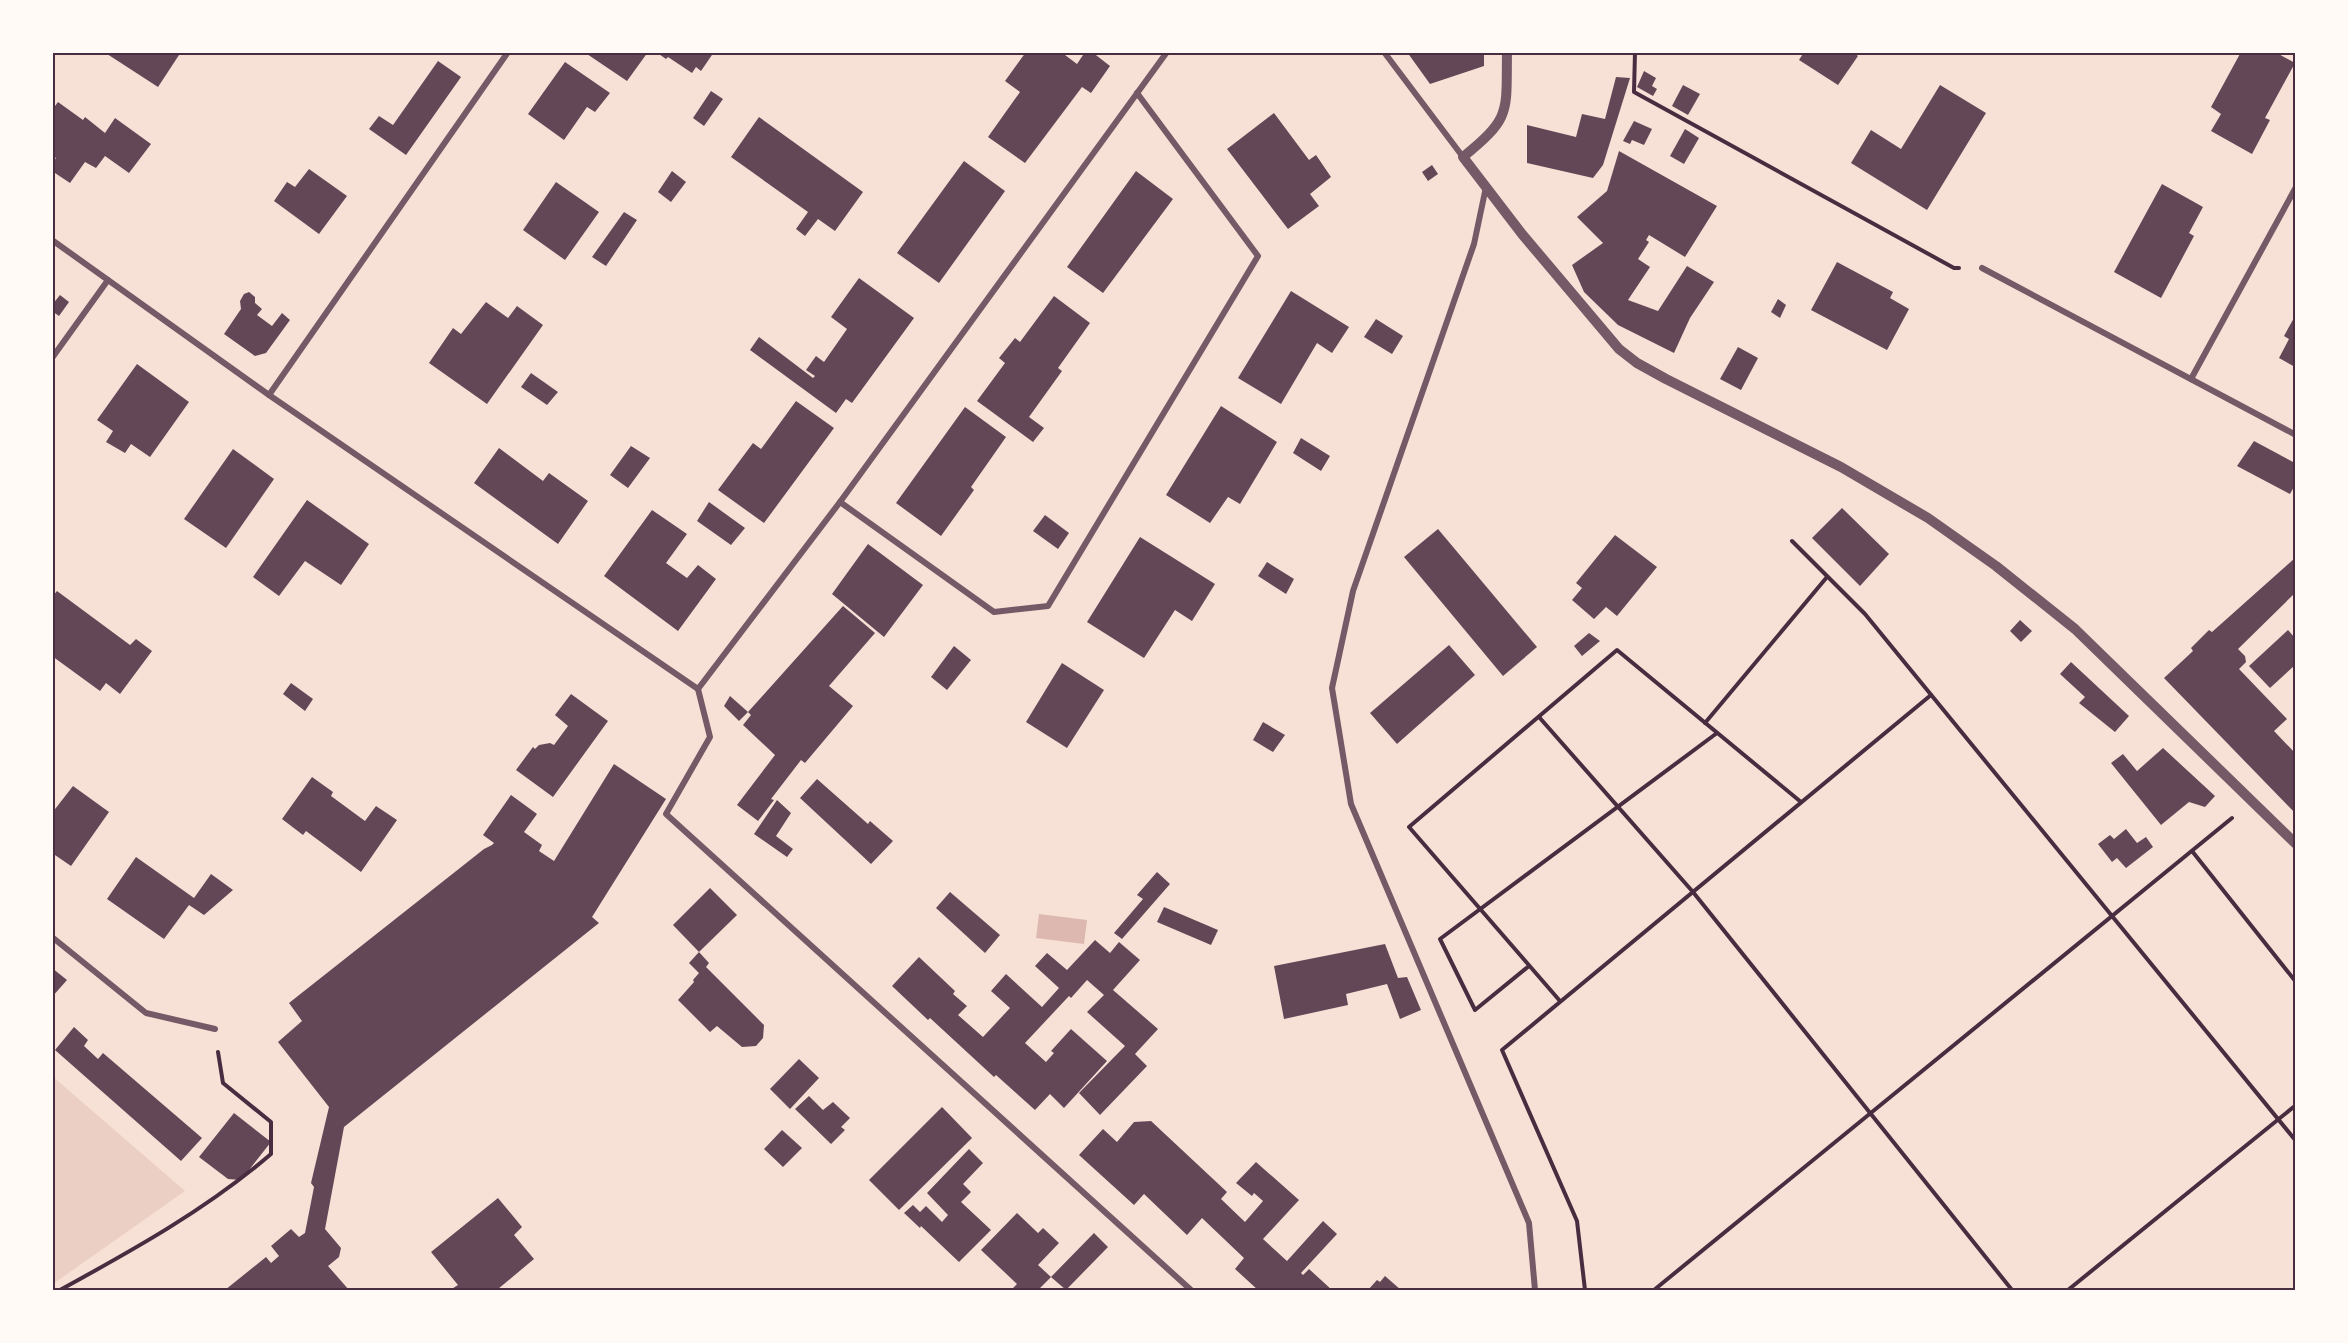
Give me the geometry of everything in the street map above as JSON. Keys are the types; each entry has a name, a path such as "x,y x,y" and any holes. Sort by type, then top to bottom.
{"street":[{"path":"269,395 508,52"},
{"path":"698,689 840,502 1167,52"},
{"path":"1384,52 1537,252 1619,349 1666,379 1841,467 1928,518 1996,566 2075,629 2295,844"},
{"path":"1463,157 1489,136 1504,116 1507,52"},
{"path":"840,502 994,612 1048,606 1258,256 1137,93"},
{"path":"1486,186 1474,244 1353,591 1332,688 1352,804 1528,1223 1535,1290"},
{"path":"2191,379 2295,187"},
{"path":"52,240 269,395 698,689 710,737 666,814 1191,1290"},
{"path":"1982,268 2295,435"},
{"path":"52,358 108,280"},
{"path":"52,937 146,1013 214,1029"}],"path":[{"path":"1635,52 1634,92 1954,268 1982,268"},
{"path":"1792,541 1865,614 2295,1141"},
{"path":"1705,723 1827,577"},
{"path":"1560,1001 1409,827 1617,650 1801,802"},
{"path":"1585,1290 1577,1221 1502,1050 1931,695"},
{"path":"1539,717 1693,892 2012,1290"},
{"path":"1529,966 1475,1010 1440,939 1717,733"},
{"path":"1654,1290 2240,812 2250,800"},
{"path":"2192,851 2295,982"},
{"path":"60,1290 138,1248 241,1180 271,1154 271,1122 223,1083 214,1029"},
{"path":"2068,1290 2295,1105"}],"shaded area":[{"path":"1039,914 1087,920 1084,944 1036,938"},
{"path":"52,1076 185,1191 53,1284 52,1284"}],"building":[{"path":"104,52 181,52 158,87"},
{"path":"584,52 648,52 627,81"},
{"path":"656,52 714,52 701,71 696,67 692,73"},
{"path":"1026,52 1061,52 1077,64 1085,52 1092,52 1110,66 1091,93 1082,87 1025,163 988,137 1020,92 1005,81"},
{"path":"1407,52 1484,52 1484,66 1430,84"},
{"path":"1804,52 1853,52 1858,56 1838,85 1799,60"},
{"path":"2241,52 2275,52 2295,63 2265,118 2270,120 2252,154 2211,131 2221,114 2211,107"},
{"path":"438,61 461,77 406,155 369,129 379,116 393,125"},
{"path":"565,62 610,93 595,112 587,107 564,140 528,114"},
{"path":"1644,71 1656,78 1652,86 1657,89 1653,96 1637,87"},
{"path":"1616,77 1630,78 1603,165 1593,178 1527,163 1527,125 1576,137 1582,114 1605,119"},
{"path":"1683,85 1700,94 1688,115 1672,106"},
{"path":"1940,85 1986,113 1927,210 1851,163 1871,130 1901,149"},
{"path":"711,91 723,99 704,126 693,118"},
{"path":"58,102 83,120 85,117 105,133 115,118 151,144 129,173 105,156 96,168 85,162 70,183 52,171 52,163 56,158 52,156 52,110"},
{"path":"1274,113 1309,160 1316,155 1331,177 1310,194 1319,206 1288,229 1227,149"},
{"path":"759,117 863,192 835,231 818,219 805,236 796,229 808,212 731,157"},
{"path":"1634,121 1652,129 1644,145 1632,140 1630,144 1623,141"},
{"path":"1685,129 1699,138 1684,164 1670,156"},
{"path":"1619,151 1717,206 1685,257 1649,235 1646,240 1649,242 1638,259 1650,267 1628,300 1658,311 1687,266 1714,282 1690,318 1674,353 1618,325 1584,292 1572,265 1603,243 1577,217 1607,191"},
{"path":"964,161 1005,191 939,283 897,253"},
{"path":"1432,165 1438,174 1428,181 1422,172"},
{"path":"309,169 347,196 319,234 274,201 287,182 295,187"},
{"path":"672,171 686,182 671,202 658,192"},
{"path":"1136,171 1173,199 1103,293 1067,267"},
{"path":"556,182 599,212 565,260 523,230"},
{"path":"2162,184 2203,207 2189,233 2194,236 2161,298 2114,272"},
{"path":"624,212 637,220 606,266 592,257"},
{"path":"1837,262 1893,292 1890,298 1909,309 1887,350 1811,310"},
{"path":"859,278 914,318 852,403 846,399 836,413 750,350 759,337 813,378 815,376 806,370 816,356 824,362 847,329 831,317"},
{"path":"1291,291 1349,327 1332,353 1317,343 1281,404 1238,378"},
{"path":"249,292 255,297 255,303 262,309 257,315 272,326 282,313 290,320 266,353 255,356 224,334 241,309 240,301 244,294"},
{"path":"60,295 69,302 59,316 52,311 52,305"},
{"path":"1054,296 1090,323 1058,368 1062,371 1029,417 1044,428 1033,442 977,401 1005,363 999,358 1015,338 1020,342"},
{"path":"1778,299 1786,305 1780,318 1771,312"},
{"path":"486,302 508,318 517,306 543,325 487,404 429,363 453,328 461,334"},
{"path":"2295,316 2295,367 2279,358 2289,339 2284,336"},
{"path":"1376,319 1403,336 1392,354 1364,337"},
{"path":"1738,347 1758,358 1741,390 1720,379"},
{"path":"137,364 189,402 150,457 131,444 125,453 106,442 113,431 97,420"},
{"path":"531,373 558,392 547,405 521,387"},
{"path":"796,401 834,428 764,523 718,490 753,443 761,449"},
{"path":"1221,406 1277,442 1240,504 1228,497 1210,523 1166,495"},
{"path":"965,407 1006,437 971,487 974,490 941,536 896,503"},
{"path":"1301,438 1330,456 1321,471 1293,453"},
{"path":"2254,441 2295,463 2295,485 2290,494 2237,466"},
{"path":"631,446 650,458 628,488 610,475"},
{"path":"499,448 543,481 549,473 588,501 558,544 474,483"},
{"path":"233,449 274,479 226,548 184,519"},
{"path":"307,500 369,544 341,585 305,561 279,596 253,577"},
{"path":"709,502 745,528 731,545 697,521"},
{"path":"1842,508 1889,554 1860,586 1812,538"},
{"path":"652,510 687,534 666,563 687,578 698,565 716,579 678,631 604,576"},
{"path":"1045,515 1069,533 1058,549 1033,531"},
{"path":"1438,529 1537,647 1503,676 1404,557"},
{"path":"1615,535 1657,567 1617,616 1606,607 1594,619 1572,600 1582,588 1576,583"},
{"path":"1140,537 1215,584 1192,621 1175,610 1144,658 1087,622"},
{"path":"868,544 923,585 884,637 832,594"},
{"path":"2295,558 2295,593 2238,649 2245,656 2246,662 2239,669 2287,719 2274,731 2295,753 2295,813 2164,678 2193,651 2191,648 2209,630 2212,632"},
{"path":"1267,562 1294,579 1286,594 1258,576"},
{"path":"57,591 130,645 136,639 152,651 120,694 106,683 100,691 52,656 52,597"},
{"path":"843,606 875,633 829,686 853,706 805,763 801,760 771,799 774,800 758,821 737,805 775,755 743,725 751,715 748,712"},
{"path":"2020,620 2032,631 2021,642 2010,631"},
{"path":"2288,630 2295,638 2295,665 2270,688 2249,666"},
{"path":"1589,633 1600,641 1582,656 1574,646"},
{"path":"1449,645 1475,675 1397,744 1370,713"},
{"path":"954,646 971,660 947,690 931,677"},
{"path":"2071,662 2129,716 2115,732 2079,703 2085,697 2060,674"},
{"path":"1062,663 1104,690 1067,748 1026,722"},
{"path":"291,683 313,699 305,711 283,694"},
{"path":"571,694 608,721 553,797 516,770 533,747 535,749 539,745 550,743 554,745 568,726 555,715"},
{"path":"730,696 748,712 739,721 724,706"},
{"path":"1263,722 1285,735 1273,752 1253,740"},
{"path":"2163,748 2215,796 2205,807 2189,802 2161,825 2111,763 2123,754 2137,771"},
{"path":"614,764 666,799 592,917 599,923 344,1127 325,1229 341,1248 339,1257 328,1266 349,1290 225,1290 266,1257 271,1263 279,1256 271,1246 291,1229 299,1237 305,1233 314,1187 311,1183 329,1107 278,1042 302,1021 289,1003 492,845 494,843 483,835 511,795 537,814 524,832 542,845 539,851 554,861"},
{"path":"312,777 333,792 331,796 365,821 376,806 397,820 361,872 306,831 303,835 282,819"},
{"path":"817,779 868,824 870,821 893,841 871,864 800,798"},
{"path":"73,786 109,812 71,866 52,853 52,813"},
{"path":"777,800 791,813 776,836 793,849 787,857 754,834"},
{"path":"2126,829 2137,843 2146,837 2153,847 2126,868 2117,858 2112,862 2098,844 2110,835 2114,839"},
{"path":"136,857 194,898 211,874 233,890 204,915 189,905 164,939 107,899"},
{"path":"1157,872 1170,884 1122,939 1114,933 1143,899 1137,895"},
{"path":"710,888 737,915 699,952 673,925"},
{"path":"950,892 1000,935 985,953 936,908"},
{"path":"1164,907 1218,930 1211,945 1157,922"},
{"path":"1095,940 1110,953 1119,942 1140,960 1113,990 1158,1029 1135,1054 1147,1066 1100,1115 1079,1093 1125,1046 1087,1012 1104,995 1087,980 1025,1043 1046,1062 1054,1053 1051,1051 1071,1029 1107,1061 1064,1108 1050,1094 1035,1110 996,1075 994,1077 930,1018 928,1020 892,986 919,957 955,991 953,994 967,1006 958,1015 983,1037 1010,1008 991,991 1006,974 1042,1007 1059,988 1035,966 1047,953 1067,970"},
{"path":"1385,944 1398,978 1407,977 1421,1010 1400,1019 1387,984 1346,994 1348,1005 1284,1019 1274,966"},
{"path":"699,952 709,963 706,967 764,1025 763,1038 756,1046 742,1047 717,1026 710,1032 678,1000 699,973 689,963"},
{"path":"52,968 67,980 52,997"},
{"path":"74,1027 88,1040 84,1046 98,1059 103,1053 202,1138 181,1161 55,1050"},
{"path":"799,1059 819,1078 790,1109 770,1089"},
{"path":"809,1096 823,1110 833,1102 850,1118 841,1127 845,1130 831,1144 795,1109"},
{"path":"942,1107 972,1138 899,1210 869,1180"},
{"path":"234,1113 271,1142 241,1180 228,1179 199,1157"},
{"path":"1151,1121 1227,1192 1221,1199 1245,1222 1263,1201 1254,1193 1252,1196 1236,1183 1256,1162 1299,1200 1263,1239 1287,1261 1323,1221 1337,1234 1301,1273 1303,1275 1309,1269 1332,1290 1258,1290 1235,1269 1244,1258 1202,1218 1187,1235 1144,1194 1134,1205 1079,1155 1103,1129 1117,1142 1134,1122"},
{"path":"782,1130 802,1148 783,1167 764,1149"},
{"path":"969,1149 983,1163 963,1184 971,1192 961,1202 991,1230 959,1262 904,1213 913,1205 920,1212 926,1206 942,1222 948,1215 927,1193"},
{"path":"498,1198 522,1227 514,1235 534,1259 499,1290 450,1290 458,1285 431,1252"},
{"path":"1017,1213 1038,1233 1043,1228 1059,1243 1038,1265 1051,1277 1038,1290 1011,1290 1017,1284 981,1250"},
{"path":"1094,1233 1108,1247 1066,1290 1051,1277"},
{"path":"1385,1276 1401,1290 1368,1290 1377,1280 1380,1282"}]}
